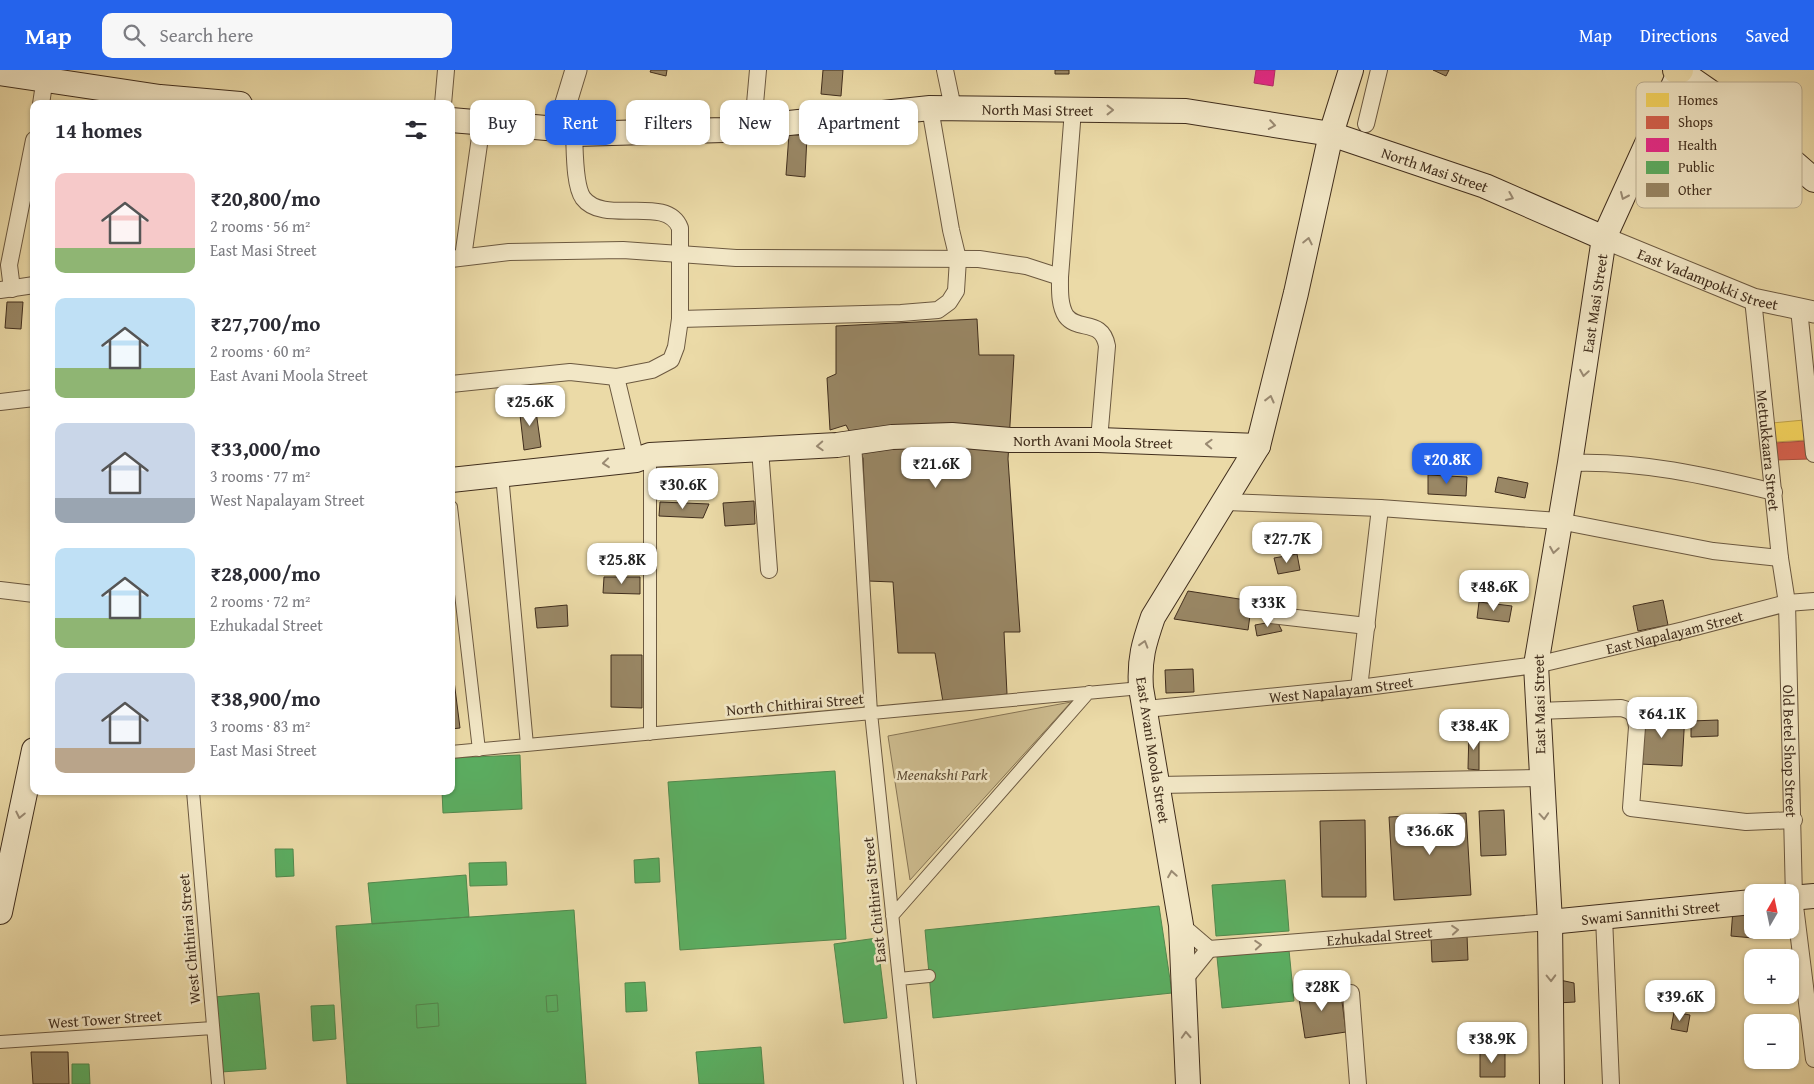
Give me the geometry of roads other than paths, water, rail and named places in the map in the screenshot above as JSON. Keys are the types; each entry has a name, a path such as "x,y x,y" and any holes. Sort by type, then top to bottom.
{"main road":[{"name":"East Avani Moola Street","path":"1188,1084 1183,981 1174,952 1181,926 1144,698 1141,656 1153,617 1226,502 1258,446 1296,293 1331,134 1351,70"},
{"path":"1678,70 1696,82"},
{"name":"East Masi Street","path":"1673,82 1678,70"},
{"path":"0,73 46,74 184,100"},
{"name":"North Masi Street","path":"789,122 930,108 1186,111 1331,134 1485,186 1604,238"},
{"name":"North Masi Street","path":"455,120 470,122"},
{"name":"North Masi Street","path":"616,131 720,130"},
{"name":"East Masi Street","path":"1552,1084 1550,922 1537,711 1536,665 1570,463 1604,238 1636,165"},
{"path":"1802,170 1814,180"},
{"name":"North Avani Moola Street","path":"455,480 643,457 855,442 892,436 952,436 1010,440 1099,440 1258,446"},
{"path":"0,912 30,769"},
{"name":"Swami Sannithi Street","path":"1550,922 1744,903"}],"street":[{"path":"443,100 446,70"},
{"path":"571,100 576,70"},
{"path":"755,100 758,70"},
{"path":"945,70 953,108"},
{"path":"1366,124 1379,70"},
{"path":"42,100 46,74"},
{"path":"680,319 938,310 949,302 956,291 958,258 951,230 930,108"},
{"path":"1073,110 1060,277 1061,302 1067,317 1075,322 1095,328 1106,338 1107,346 1099,440"},
{"path":"478,145 457,258 509,252 623,250 736,258 958,258 1026,266 1060,277"},
{"path":"455,384 570,372 616,377 652,370 671,360 676,346 680,319 680,228 674,216 662,213 608,210 590,204 583,198 569,145"},
{"path":"30,160 9,265 6,290 30,286"},
{"name":"East Vadampokki Street","path":"1604,238 1753,299 1806,311"},
{"name":"Mettukkaara Street","path":"1753,299 1780,558 1787,603"},
{"path":"1806,311 1814,454"},
{"path":"616,377 643,457 650,734"},
{"path":"0,402 30,398"},
{"name":"East Chithirai Street","path":"855,442 871,713 910,1084"},
{"path":"760,449 769,570"},
{"path":"1570,463 1632,464 1774,492"},
{"path":"502,475 527,745"},
{"path":"1226,502 1380,508 1559,521 1713,551 1780,558"},
{"path":"1359,688 1380,508"},
{"path":"455,542 479,750"},
{"path":"0,590 30,594"},
{"name":"East Napalayam Street","path":"1536,665 1684,630 1787,603 1814,601"},
{"name":"Old Betel Shop Street","path":"1787,603 1794,820 1798,884"},
{"path":"1270,615 1367,626"},
{"name":"West Napalayam Street","path":"1144,698 1359,688 1536,665"},
{"path":"892,916 1089,692"},
{"name":"North Chithirai Street","path":"455,752 1089,692 1144,698"},
{"path":"1537,711 1621,708 1631,711 1635,716 1637,727 1632,808 1746,822 1794,820"},
{"path":"1158,785 1541,778"},
{"name":"West Chithirai Street","path":"193,795 218,1084"},
{"name":"Old Betel Shop Street","path":"1799,897 1814,1059"},
{"path":"1604,917 1610,1084"},
{"name":"Ezhukadal Street","path":"1209,949 1550,922"},
{"path":"1181,926 1209,949 1183,981"},
{"path":"899,979 929,976"},
{"path":"1351,993 1358,1084"},
{"name":"West Tower Street","path":"0,1042 213,1028"}],"park label":[{"name":"Meenakshi Park","path":"942,774"}]}
